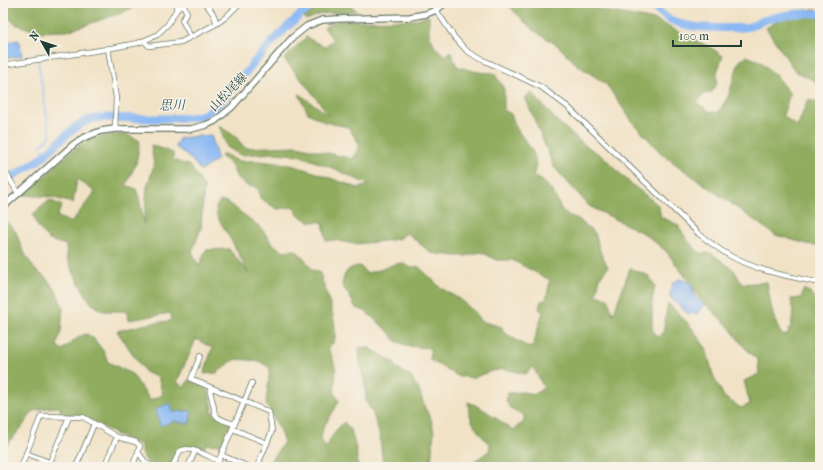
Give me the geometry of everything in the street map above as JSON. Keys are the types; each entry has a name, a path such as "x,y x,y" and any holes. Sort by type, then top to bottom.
{"main road":[{"name":"山松尾線","path":"3,207 74,144 83,138 116,126 191,129 215,121 232,107 292,38 307,26 322,20 410,17 426,14 436,10 445,3"}],"street":[{"path":"175,3 177,9"},
{"path":"205,3 214,14 216,24"},
{"path":"144,41 149,46 181,42 216,24 226,17 240,3"},
{"path":"3,65 144,41 157,35 164,29 177,9 184,4 186,13 182,20 191,37"},
{"path":"436,10 455,38 467,51 481,60 524,78 568,107 699,234 718,248 738,260 760,269 820,283"},
{"path":"108,48 116,98 116,126"},
{"path":"3,168 18,193"},
{"path":"200,356 191,379 269,412 272,431 257,467"},
{"path":"216,467 252,383"},
{"path":"209,387 215,413 218,417 234,427 267,443"},
{"path":"21,467 41,416 83,417 117,437 136,442 140,446 132,467"},
{"path":"50,462 69,417"},
{"path":"76,467 94,424"},
{"path":"104,467 117,437"},
{"path":"179,467 173,465 182,449 195,451 219,461"},
{"path":"188,467 195,451"},
{"path":"138,452 146,463 154,467"},
{"path":"26,453 61,467"},
{"path":"221,455 249,467"}],"green space":[{"path":"10,3 143,3 119,14 67,31 38,32 15,24 9,18 7,14"},
{"path":"324,3 348,3 357,11 321,14 306,20 304,18"},
{"path":"506,3 588,3 601,10 655,20 713,49 723,56 717,72 717,83 712,92 704,94 697,103 709,111 718,113 728,97 739,62 746,56 760,61 775,75 790,94 783,115 797,127 808,100 820,102 820,247 775,235 663,155 634,124 606,84 576,64 557,45 533,30"},
{"path":"814,9 820,11 820,88 815,81 795,71 766,28 792,12"},
{"path":"429,16 429,33 435,47 445,56 450,51 457,66 484,73 494,73 504,89 504,110 511,114 516,128 535,157 536,163 533,175 543,181 553,192 561,209 568,215 578,219 595,233 600,251 608,267 600,277 596,295 608,298 613,315 630,268 649,276 655,286 652,301 652,329 658,338 663,333 668,303 688,323 706,348 713,375 724,397 741,408 750,404 744,381 759,374 758,360 744,347 729,327 699,298 666,251 645,234 589,206 554,167 525,97 532,93 556,120 582,143 606,159 630,183 658,205 661,217 678,225 687,240 700,253 712,254 734,270 742,284 767,282 770,303 776,324 783,336 788,334 791,327 793,313 791,299 801,298 804,289 820,301 820,467 447,467 459,463 470,463 489,451 490,445 474,426 470,415 468,402 486,411 512,430 524,422 524,415 510,408 506,401 508,393 523,392 534,395 544,388 533,367 526,374 505,369 491,371 473,378 458,376 430,360 430,348 408,346 396,341 387,330 365,311 356,308 342,285 345,274 349,269 360,266 366,273 400,263 411,268 418,266 441,288 459,299 476,313 480,321 502,327 503,332 529,348 533,345 543,312 539,309 541,301 546,300 550,280 512,260 497,260 481,252 466,256 431,253 407,233 398,239 376,242 354,244 334,240 326,241 323,222 310,222 298,215 294,207 277,209 260,198 259,190 253,186 249,187 237,178 231,165 221,156 224,154 238,161 259,161 287,164 358,188 369,185 335,169 298,155 275,153 240,155 227,147 219,126 235,136 245,148 297,146 353,159 360,145 348,127 325,122 308,113 299,94 329,115 284,59 306,37 324,47 333,40 324,27 338,21 412,20"},
{"path":"126,134 140,141 136,164 126,185 136,189 144,224 147,187 154,165 151,145 173,153 173,160 190,166 204,187 201,228 192,252 199,266 206,250 229,249 249,274 217,216 216,207 220,201 227,202 260,227 272,243 282,251 296,250 304,258 312,270 320,273 331,307 335,327 334,341 328,348 336,370 334,392 339,401 323,428 321,439 325,448 337,429 344,422 351,430 356,449 358,467 266,467 284,442 278,426 266,404 270,368 259,361 235,359 217,373 204,374 212,348 196,339 177,382 184,387 189,380 205,387 208,390 213,408 212,412 230,424 231,427 224,445 206,444 203,451 195,448 181,447 169,467 159,467 147,462 141,453 141,445 115,434 84,416 61,415 60,407 33,411 22,427 3,449 3,218 16,232 22,249 35,270 46,278 55,289 63,307 61,332 57,345 62,350 80,336 87,334 94,339 104,352 108,362 132,374 150,400 163,395 158,377 146,373 117,331 152,323 171,321 171,313 129,320 127,311 103,311 91,303 79,284 67,258 66,245 49,240 38,227 33,214 50,200 62,206 57,216 71,223 95,192 77,179 73,203 50,197 23,195 74,149 90,139 110,135"},
{"path":"367,347 394,362 396,368 410,376 419,390 425,408 431,419 434,432 431,467 383,467 380,436 373,414 366,401 365,385 360,362 359,348"}],"water":[{"path":"19,40 22,56 7,58 4,43"},
{"path":"211,135 217,158 201,171 192,160 175,146 180,138"},
{"path":"679,279 691,283 695,297 704,305 698,313 688,314 670,297 672,284"},
{"path":"170,403 173,412 192,411 189,424 174,421 160,426 156,409"}],"waterway":[{"path":"294,7 298,3"},
{"name":"思川","path":"3,182 39,160 70,131 83,122 98,118 187,118 198,116 211,110 225,97 277,37 315,3"},
{"name":"思川","path":"650,3 669,19 689,26 704,28 745,27 776,17 805,13 820,14"},
{"name":"思川","path":"298,11 301,15"},
{"path":"38,61 50,135 50,137 40,147"},
{"name":"思川","path":"43,150 45,155"}]}
